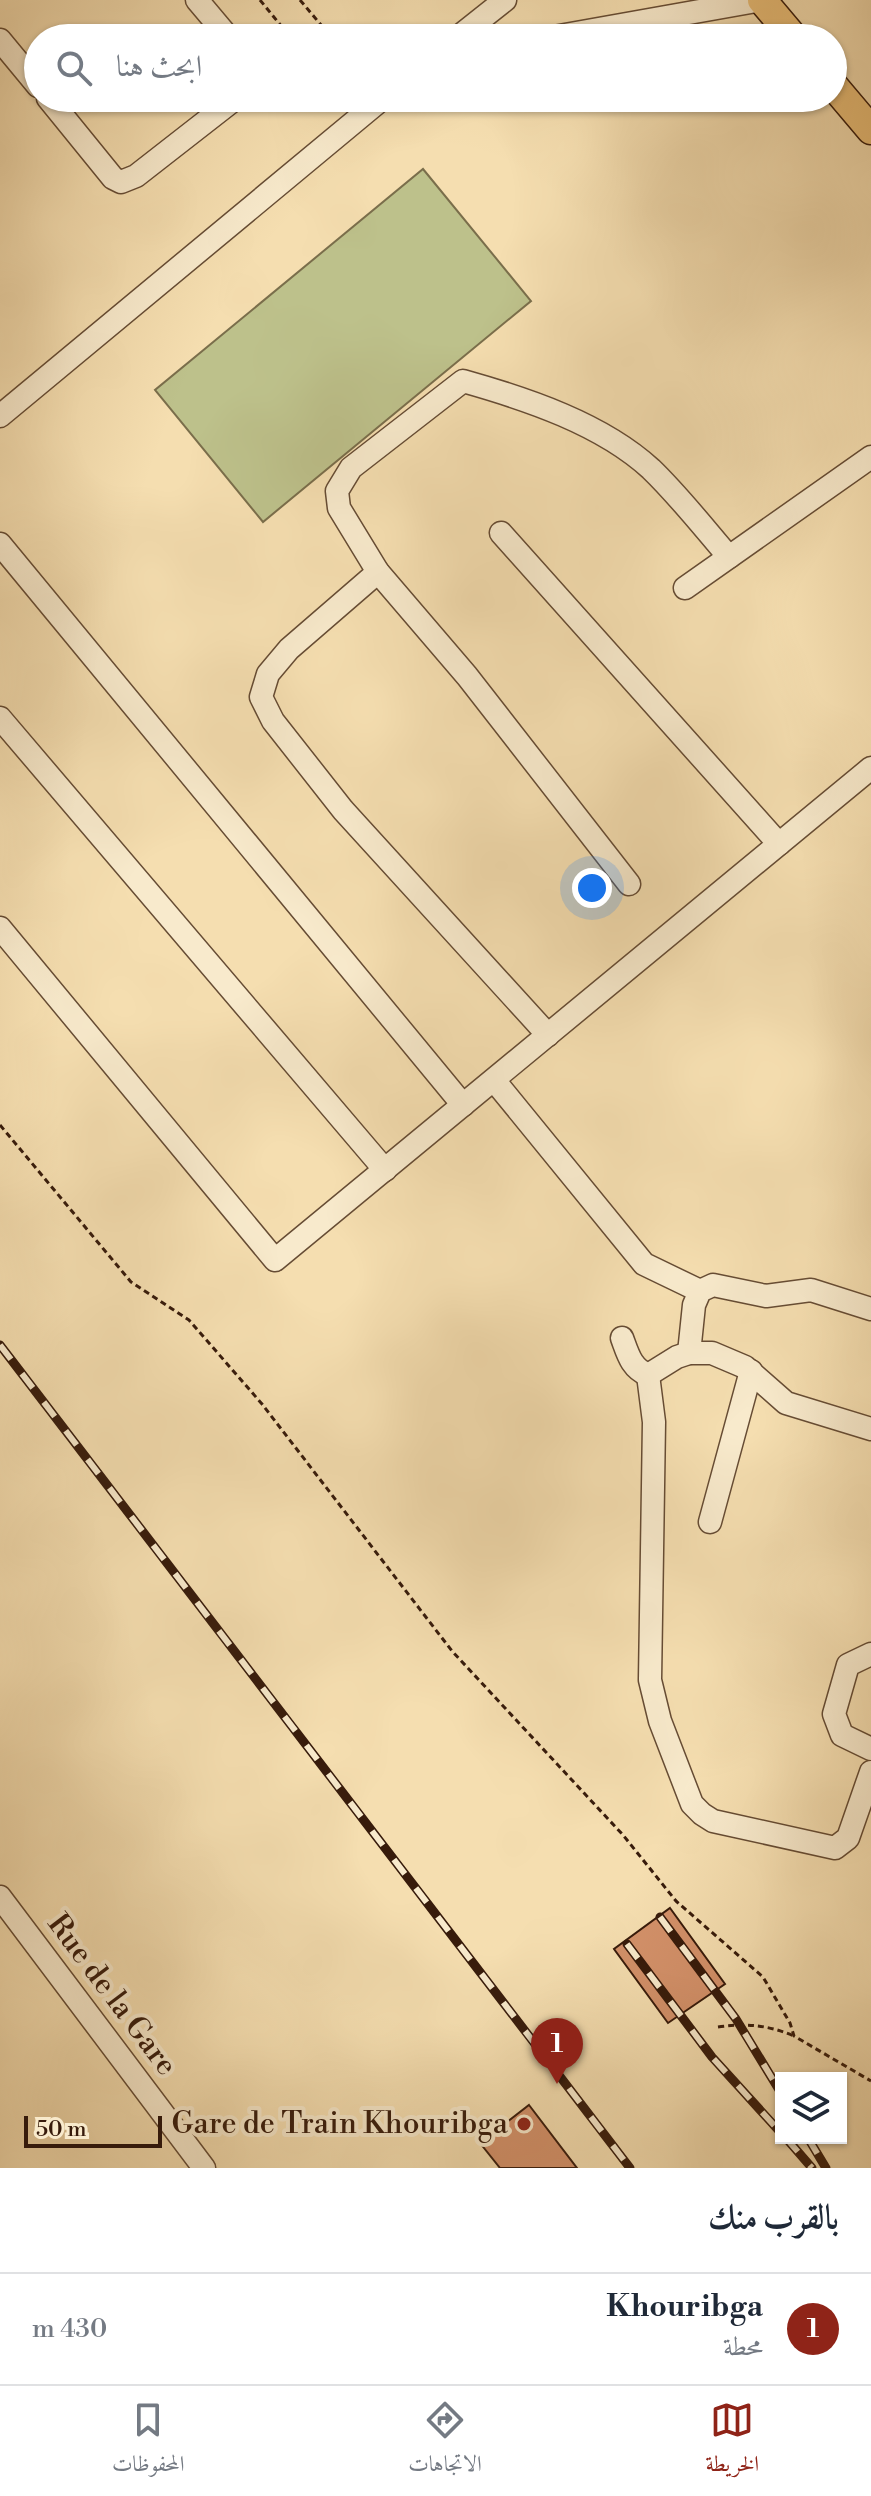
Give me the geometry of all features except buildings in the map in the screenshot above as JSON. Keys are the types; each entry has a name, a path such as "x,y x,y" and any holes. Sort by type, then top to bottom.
{"main road":[{"path":"762,0 782,24"},
{"path":"847,102 871,130"}],"street":[{"path":"197,0 217,24"},
{"path":"475,24 505,0"},
{"path":"627,24 762,0"},
{"path":"0,40 24,69"},
{"path":"59,112 113,178 121,182 136,176 218,112"},
{"path":"0,416 366,112"},
{"path":"629,884 467,676 378,572 339,508 337,491 351,468 463,381 496,391 609,437 651,469 729,557"},
{"path":"685,588 871,457"},
{"path":"501,533 779,844"},
{"path":"0,544 463,1105"},
{"path":"378,572 289,649 268,674 261,697 273,721 343,810 548,1035"},
{"path":"0,718 385,1170"},
{"path":"0,928 275,1260 871,768"},
{"path":"498,1085 644,1264 700,1291"},
{"path":"689,1353 694,1305 700,1291 713,1285 766,1296 811,1290 871,1309"},
{"path":"622,1338 629,1359 638,1371 648,1375"},
{"path":"648,1375 689,1353 712,1353 733,1359 751,1371 786,1403 871,1429"},
{"path":"710,1522 751,1371"},
{"path":"648,1375 654,1422 650,1680 660,1721 692,1804 713,1821 826,1848 843,1844 862,1828 871,1772"},
{"path":"871,1654 848,1665 834,1714 836,1729 842,1735 871,1749"},
{"name":"Rue de la Gare","path":"0,1897 204,2168"}],"path":[{"path":"260,0 280,24"},
{"path":"300,0 320,24"},
{"path":"0,1125 131,1282 189,1320 262,1404 452,1651 623,1835 676,1901 763,1977 783,2009 794,2036"},
{"path":"718,2027 746,2023 775,2028 871,2081"}],"green space":[{"path":"423,169 531,301 263,522 155,390"}],"railway":[{"path":"0,1345 630,2168"},
{"path":"660,1917 736,2019 775,2083"},
{"path":"627,1944 712,2057 775,2126"},
{"path":"791,2144 812,2168"},
{"path":"812,2144 826,2168"}],"place":[{"name":"Khouribga","path":"557,2084"},
{"name":"Gare de Train Khouribga","path":"524,2124"}]}
